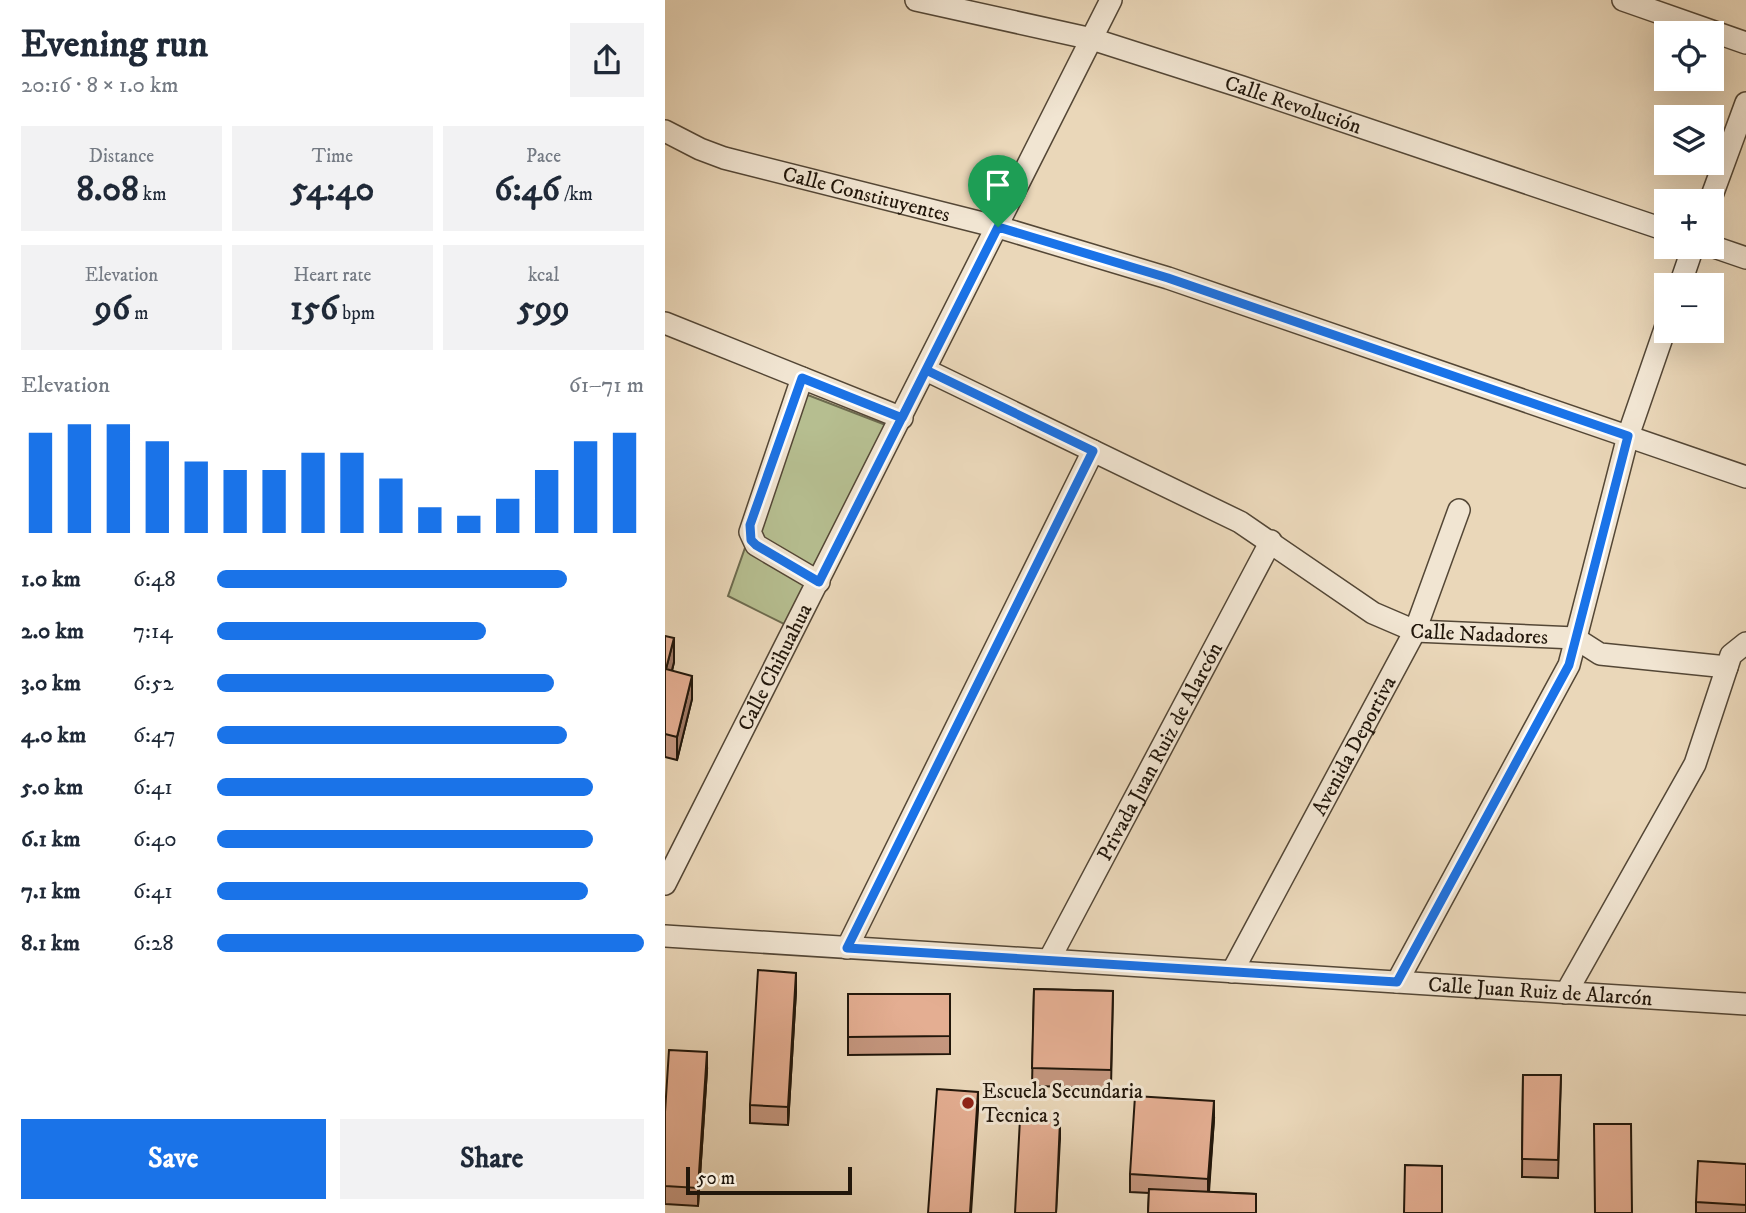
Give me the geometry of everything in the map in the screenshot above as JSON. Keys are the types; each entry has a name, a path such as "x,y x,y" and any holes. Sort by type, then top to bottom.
{"street":[{"name":"Calle Revolución","path":"916,0 1092,39 1654,226"},
{"name":"Calle Chihuahua","path":"665,884 1111,0"},
{"path":"1623,0 1746,43"},
{"path":"1714,189 1746,103"},
{"name":"Calle Constituyentes","path":"665,131 724,158 998,227 1168,278 1746,477"},
{"path":"1724,250 1746,258"},
{"path":"665,323 902,418"},
{"path":"1397,982 1569,665 1628,436 1660,343"},
{"name":"Calle Nadadores","path":"926,370 1240,522 1373,613 1415,631 1575,638 1600,654 1727,667"},
{"path":"802,378 750,533 756,545 819,582"},
{"path":"847,948 1093,451"},
{"name":"Avenida Deportiva","path":"1232,972 1415,631 1459,510"},
{"name":"Privada Juan Ruiz de Alarcón","path":"1049,960 1271,541"},
{"path":"1566,993 1695,764 1731,655 1746,643"},
{"name":"Calle Juan Ruiz de Alarcón","path":"665,936 1746,1004"}],"green space":[{"path":"800,392 891,427 790,627 728,596"}],"building":[{"path":"665,636 674,638 666,669 692,676 677,737 665,734"},
{"path":"758,970 796,973 788,1107 750,1105"},
{"path":"1034,989 1113,991 1111,1070 1032,1068"},
{"path":"848,994 950,994 950,1036 848,1037"},
{"path":"669,1050 707,1052 698,1188 665,1186 665,1112"},
{"path":"1523,1075 1561,1075 1558,1160 1522,1159"},
{"path":"937,1089 978,1092 970,1213 928,1213"},
{"path":"1135,1096 1214,1101 1208,1179 1130,1174"},
{"path":"1020,1119 1060,1121 1056,1213 1015,1213"},
{"path":"1594,1124 1631,1124 1632,1213 1595,1213"},
{"path":"1698,1161 1746,1164 1746,1205 1696,1202"},
{"path":"1405,1165 1442,1166 1442,1213 1404,1213"},
{"path":"1149,1189 1256,1194 1256,1213 1148,1213"}],"place":[{"name":"Escuela Secundaria Tecnica 3","path":"968,1103"}],"route":[{"path":"998,227 926,370 902,418 860,500 819,582 756,545 751,540 750,525 802,378 902,418 926,370 1093,451 847,948 1397,982 1569,665 1628,436 1168,278 998,227"}]}
